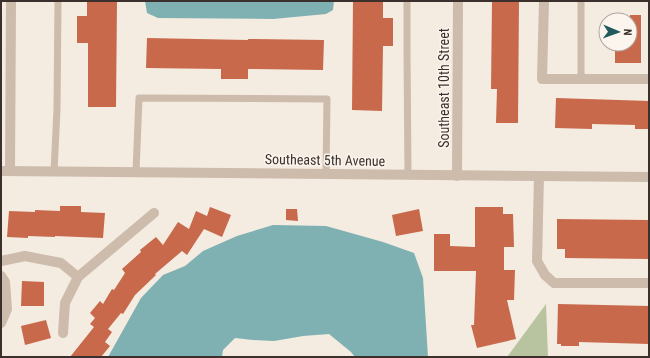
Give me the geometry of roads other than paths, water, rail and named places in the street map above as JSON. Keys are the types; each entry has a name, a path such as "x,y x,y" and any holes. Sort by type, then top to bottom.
{"street":[{"path":"6,171 11,1"},
{"name":"Southeast 10th Street","path":"457,176 458,1"},
{"path":"544,1 542,79 649,79"},
{"name":"Southeast 5th Avenue","path":"6,171 649,177"},
{"path":"539,176 537,262 545,276 554,283 649,283"},
{"path":"62,333 65,303 78,277 154,213"},
{"path":"1,261 25,256 61,263 78,277"},
{"path":"1,276 5,282 7,309 1,323"}],"lane":[{"path":"54,172 57,109 58,1"},
{"path":"407,1 408,175"},
{"path":"581,1 581,79"},
{"path":"136,172 140,98 319,98 327,99 326,174"}],"water":[{"path":"145,1 334,1 333,10 326,14 273,19 158,18 147,13"},
{"path":"273,225 326,226 383,242 414,253 423,278 428,357 355,357 329,334 303,336 274,341 235,338 223,350 222,357 108,357 141,298 163,275 185,266 203,251 237,236"}]}
